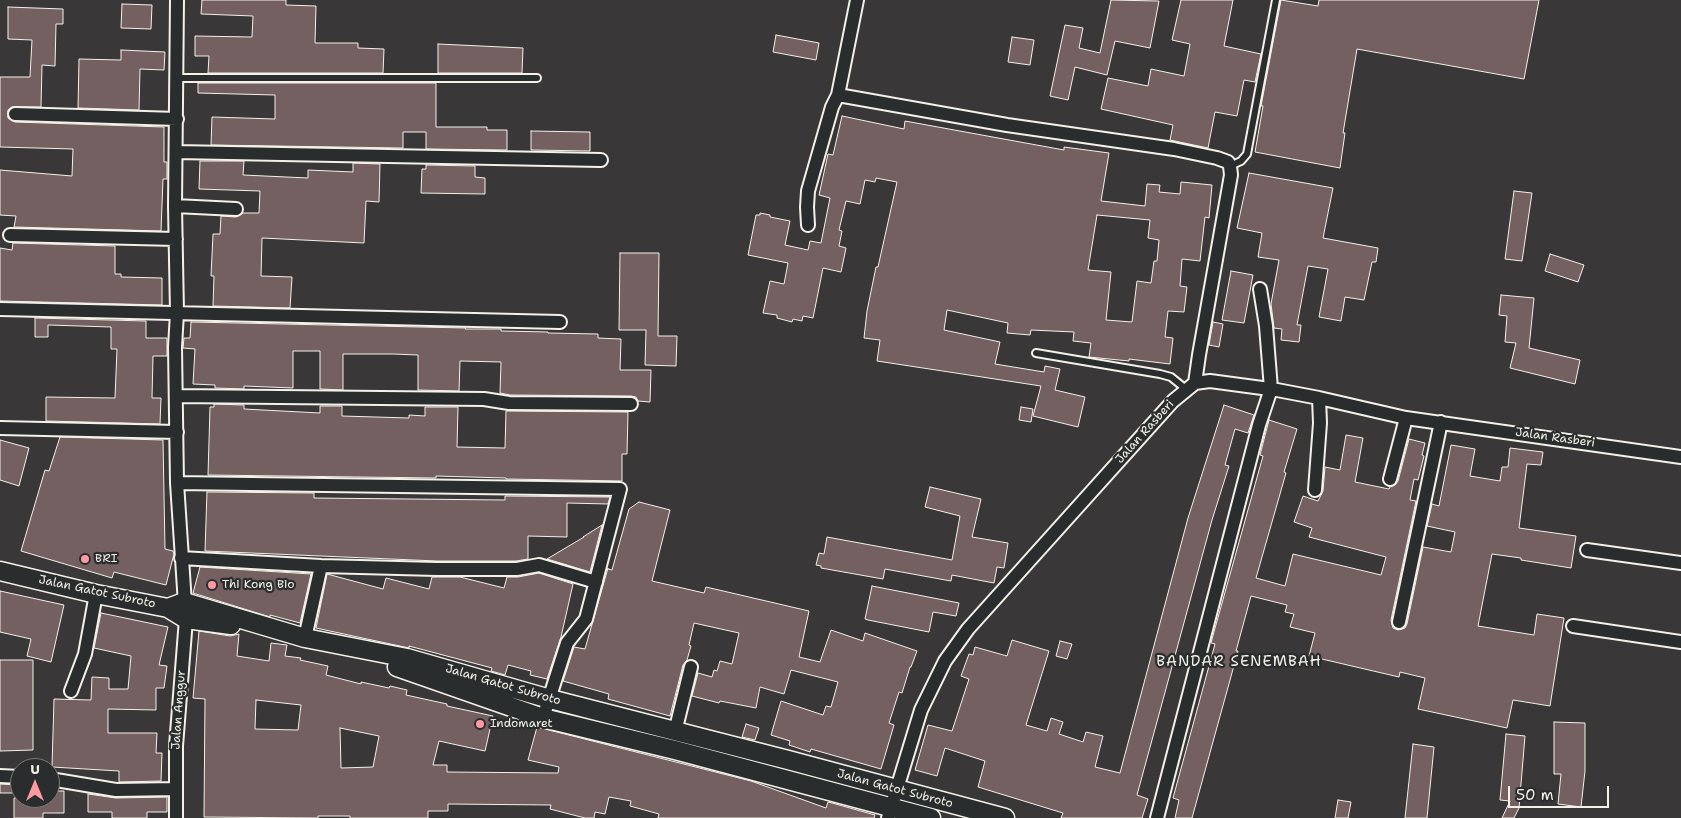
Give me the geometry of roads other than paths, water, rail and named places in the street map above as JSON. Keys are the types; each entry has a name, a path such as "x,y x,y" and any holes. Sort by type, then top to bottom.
{"main road":[{"name":"Jalan Gatot Subroto","path":"0,571 96,594 179,609 306,638 788,760 1005,818"},
{"path":"179,609 229,625 406,664 543,718 675,750 890,813 931,818"}],"street":[{"name":"Jalan Anggur","path":"176,818 181,558 177,483 175,347 177,313 175,206 177,0"},
{"path":"808,225 808,191 832,107 838,94 857,0"},
{"path":"838,94 1007,125 1174,150 1217,158 1228,162 1231,175 1199,355 1191,386"},
{"path":"14,114 177,119"},
{"path":"176,152 601,160"},
{"path":"175,206 236,209"},
{"path":"10,235 176,239"},
{"path":"1157,818 1259,425 1271,389 1266,326 1260,289"},
{"path":"0,309 560,322"},
{"name":"Jalan Rasberi","path":"890,813 922,710 941,669 968,629 1173,400 1191,386 1210,380 1319,398 1406,418 1681,457"},
{"path":"176,396 484,399 509,402 631,404"},
{"path":"1315,490 1320,423 1319,398"},
{"path":"1390,480 1406,418"},
{"path":"1399,622 1440,422"},
{"path":"0,428 177,432"},
{"path":"177,483 620,489 586,619 567,644 543,718"},
{"path":"1588,550 1681,563"},
{"path":"181,558 321,566 517,569 539,565 596,582"},
{"path":"306,638 321,566"},
{"path":"71,691 85,654 96,594"},
{"path":"1574,626 1681,642"},
{"path":"675,732 691,666"},
{"path":"60,781 116,790 176,789"}],"lane":[{"path":"1230,166 1241,161 1247,154 1276,0"},
{"path":"177,78 537,78"},
{"path":"1036,353 1160,374 1191,386"}],"place":[{"name":"BRI","path":"85,559"},
{"name":"Thi Kong Bio","path":"212,585"},
{"name":"Indomaret","path":"480,724"}],"district":[{"name":"BANDAR SENEMBAH","path":"1239,662"}]}
